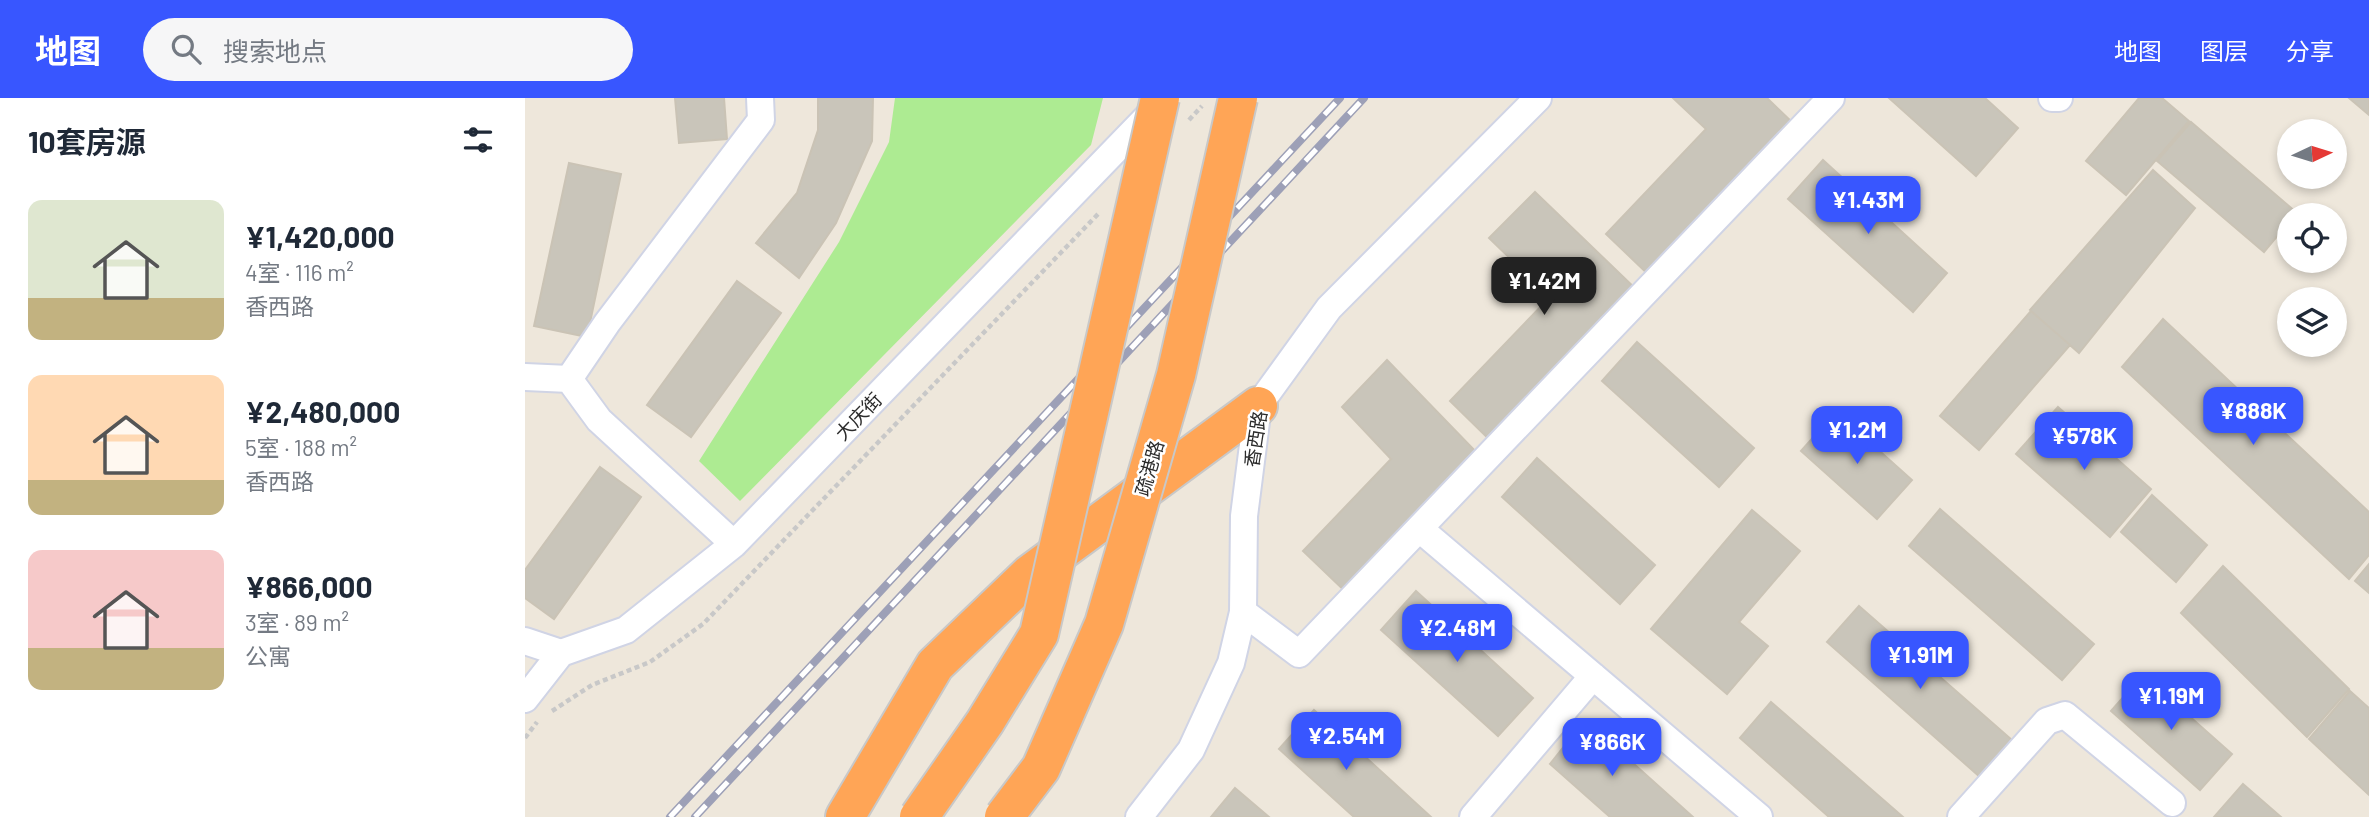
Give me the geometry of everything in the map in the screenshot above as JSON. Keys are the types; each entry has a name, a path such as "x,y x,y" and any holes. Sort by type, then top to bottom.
{"highway":[{"path":"919,817 985,722 1039,634 1160,98"},
{"name":"疏港路","path":"1004,817 1041,768 1104,624 1176,375 1238,98"},
{"path":"845,817 935,665 1030,574 1258,406"}],"street":[{"path":"569,379 607,323 761,120 760,98"},
{"name":"大庆街","path":"561,653 626,630 734,544 1167,98"},
{"name":"香西路","path":"1139,817 1191,750 1231,663 1243,612 1244,516 1258,406 1329,308 1538,98"},
{"path":"1243,612 1299,654 1421,530 1831,98"},
{"path":"2052,98 2059,98"},
{"path":"525,377 569,379"},
{"path":"569,379 599,420 734,544"},
{"path":"1421,530 1759,817"},
{"path":"525,641 561,653 525,699"},
{"path":"1472,817 1593,676"},
{"path":"1961,817 2047,721 2065,715 2172,803"}],"green space":[{"path":"895,98 1103,98 1091,145 740,501 699,461 839,242 889,142"}],"building":[{"path":"675,98 724,98 727,139 679,143"},
{"path":"818,98 873,98 872,141 836,223 799,278 756,243 797,193 818,130"},
{"path":"1673,98 1767,98 1796,126 1651,277 1606,234 1706,129"},
{"path":"1889,98 1985,98 2018,128 1976,176"},
{"path":"2139,98 2162,98 2189,121 2126,195 2086,161"},
{"path":"2349,98 2369,98 2369,115"},
{"path":"2191,122 2285,203 2277,203 2277,236 2264,252 2157,161"},
{"path":"1823,160 1947,273 1913,312 1788,199"},
{"path":"569,163 621,174 587,337 534,326"},
{"path":"2153,170 2195,208 2079,353 2030,310"},
{"path":"1535,192 1640,293 1495,445 1450,401 1550,297 1489,238"},
{"path":"737,281 781,313 691,437 647,405"},
{"path":"2031,311 2070,345 1979,450 1940,416"},
{"path":"2163,319 2369,512 2369,555 2349,579 2122,367"},
{"path":"1637,342 1754,448 1719,487 1602,381"},
{"path":"1387,360 1480,456 1348,594 1303,551 1391,459 1342,407"},
{"path":"2058,407 2151,489 2110,537 2016,454"},
{"path":"1836,412 1912,480 1877,519 1801,451"},
{"path":"1537,458 1655,565 1620,604 1502,497"},
{"path":"600,467 641,497 554,619 525,598 525,570"},
{"path":"2152,495 2207,545 2176,582 2121,532"},
{"path":"1940,509 2094,644 2062,680 1909,546"},
{"path":"1752,510 1800,551 1739,622 1768,646 1727,694 1651,629"},
{"path":"2369,564 2369,593 2355,581"},
{"path":"2223,566 2349,689 2307,737 2181,613"},
{"path":"1416,591 1533,698 1498,736 1381,630"},
{"path":"1859,606 2012,740 1980,777 1827,642"},
{"path":"2143,675 2232,754 2200,790 2111,711"},
{"path":"2350,691 2369,708 2369,795 2309,739"},
{"path":"1771,702 1903,817 1829,817 1740,738"},
{"path":"1314,710 1431,817 1354,817 1279,749"},
{"path":"1585,720 1693,817 1610,817 1550,764"},
{"path":"2243,784 2281,817 2214,817"},
{"path":"1235,788 1269,817 1211,817"}],"railway":[{"path":"670,817 1340,98"},
{"path":"695,817 1364,98"}]}
